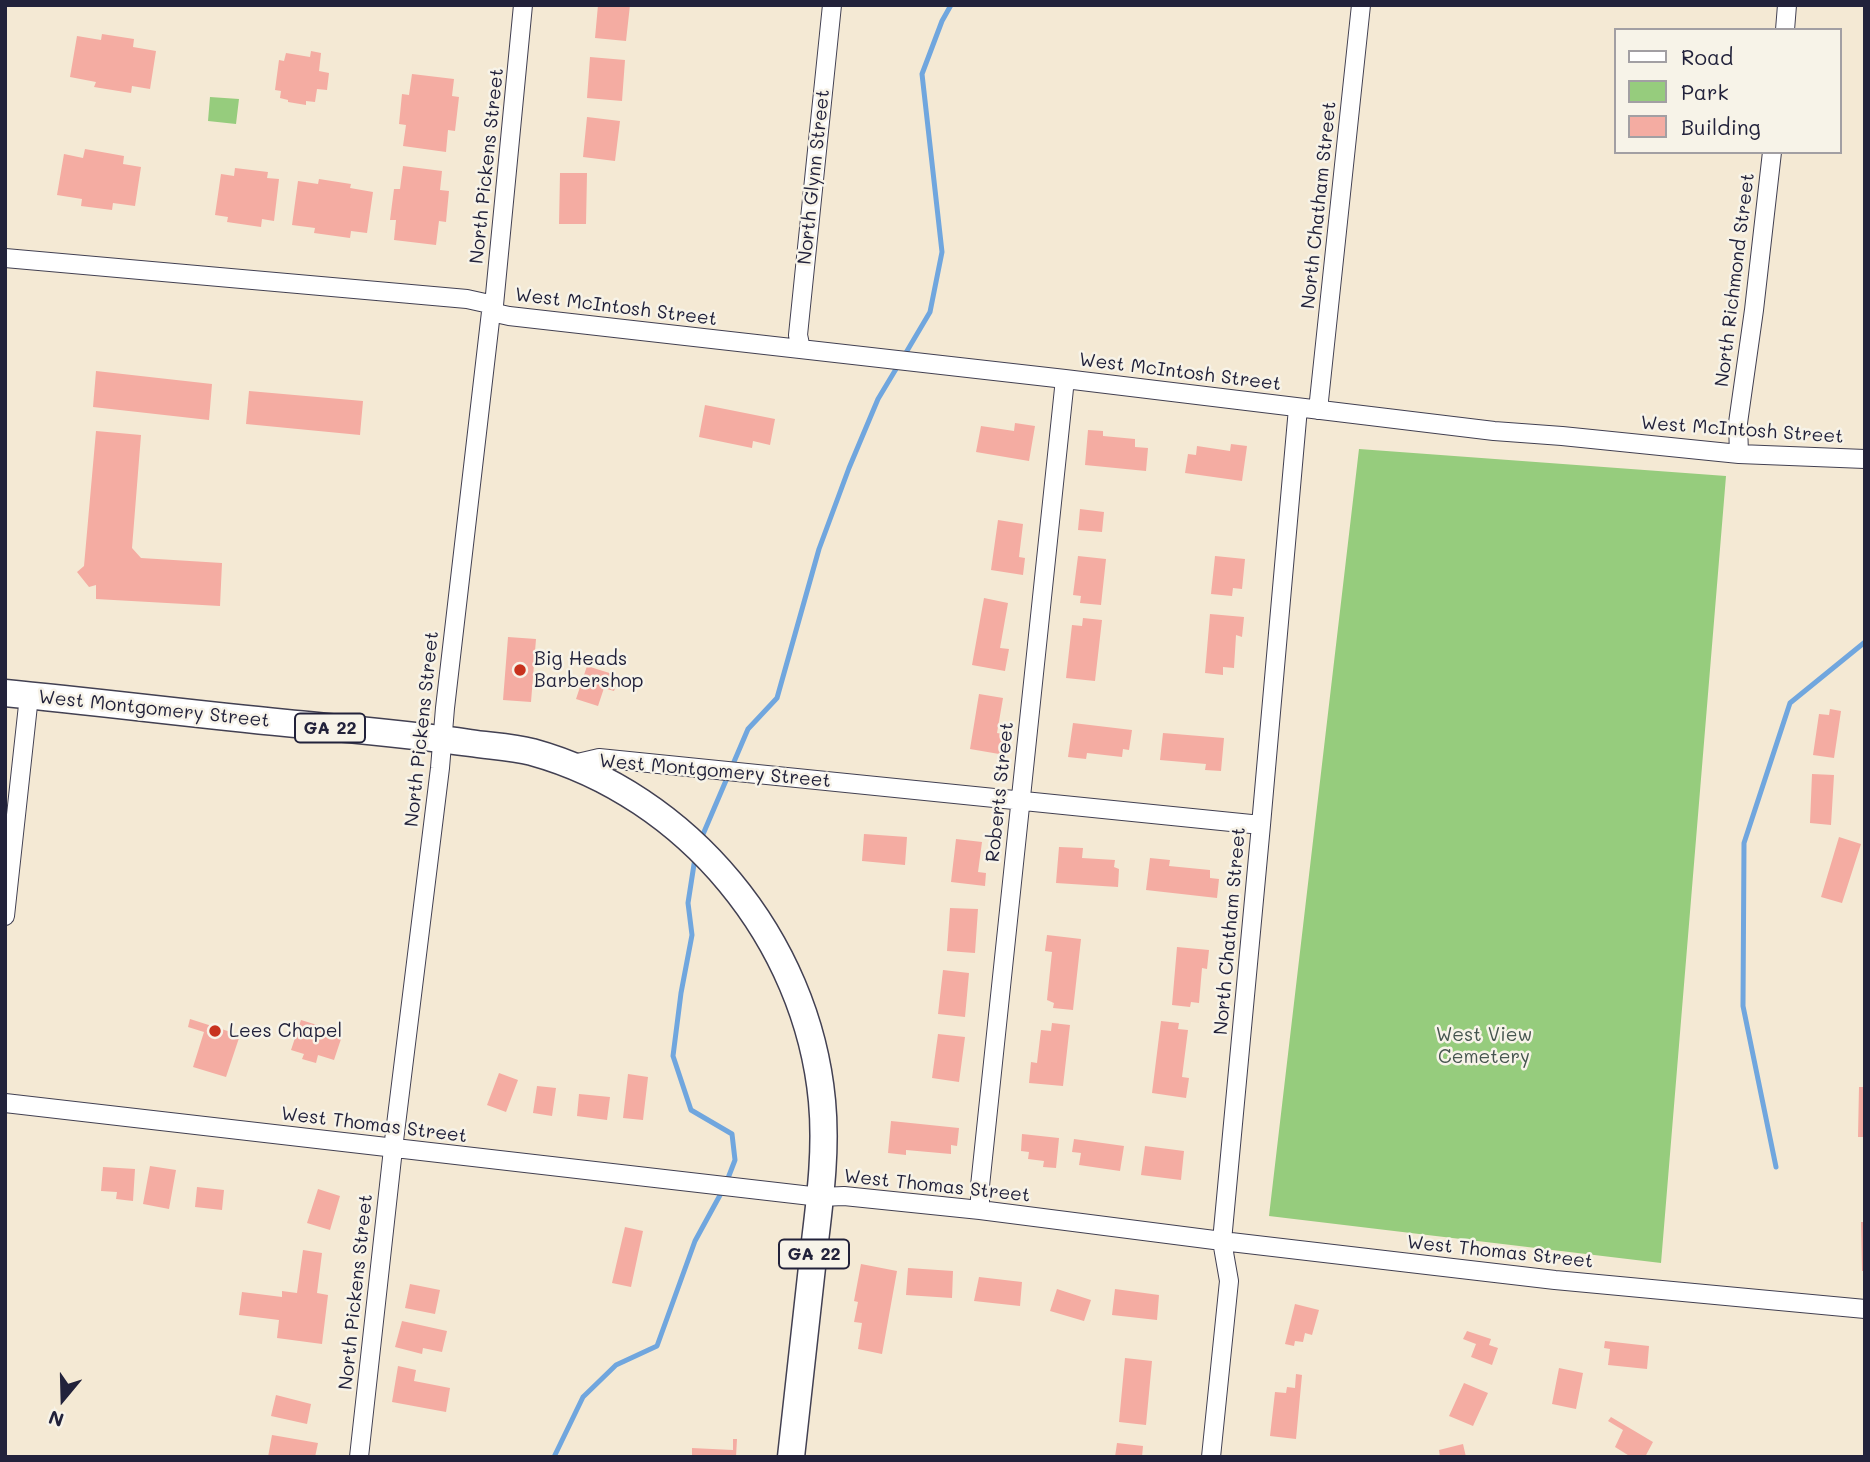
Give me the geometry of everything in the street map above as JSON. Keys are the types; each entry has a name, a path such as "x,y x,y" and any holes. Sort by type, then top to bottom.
{"main road":[{"name":"West Montgomery Street","path":"17,694 443,739 530,752 568,765"},
{"name":"GA 22","path":"568,765 631,796 676,827 717,867 764,928 792,985 804,1018 818,1074 823,1120 823,1171 791,1457"}],"street":[{"name":"North Pickens Street","path":"359,1457 492,309 523,5"},
{"name":"North Glynn Street","path":"801,349 798,335 832,5"},
{"name":"North Chatham Street","path":"1318,410 1361,5"},
{"path":"1785,28 1787,5"},
{"name":"North Richmond Street","path":"1739,454 1738,423 1772,154"},
{"name":"West McIntosh Street","path":"5,258 467,299 509,316 1494,431 1739,454 1865,459"},
{"name":"Roberts Street","path":"980,1210 980,1186 1065,379"},
{"name":"North Chatham Street","path":"1211,1457 1229,1281 1222,1241 1298,408"},
{"path":"5,916 17,694"},
{"name":"West Montgomery Street","path":"568,765 599,758 1261,825"},
{"name":"West Thomas Street","path":"5,1103 820,1197 844,1196 980,1210 1555,1280 1865,1309"}],"green space":[{"path":"210,97 239,99 236,124 208,121"},
{"name":"West View Cemetery","path":"1359,449 1726,476 1661,1263 1269,1216"}],"building":[{"path":"598,5 630,5 626,41 595,38"},
{"path":"102,34 134,39 133,47 156,51 150,89 132,86 131,93 94,87 96,82 70,77 77,36 101,40"},
{"path":"311,51 321,53 319,71 329,73 327,90 317,89 315,102 306,101 306,105 280,98 281,91 275,90 279,60 284,61 286,53 310,57"},
{"path":"590,57 625,60 622,101 587,98"},
{"path":"412,74 454,79 452,96 459,97 455,131 448,130 446,152 403,146 406,125 399,124 402,94 409,95"},
{"path":"587,117 620,121 615,161 583,157"},
{"path":"85,149 124,156 123,164 141,167 135,206 113,203 112,210 81,206 82,199 57,195 64,154 83,158"},
{"path":"403,166 442,171 440,190 449,191 446,222 439,221 436,245 394,240 396,220 390,220 394,189 400,189"},
{"path":"235,168 268,172 267,178 279,179 274,221 262,219 261,227 227,222 228,217 215,215 221,174 234,176"},
{"path":"560,173 587,173 586,224 559,224"},
{"path":"319,179 351,184 350,188 373,192 367,233 351,231 350,238 314,233 315,228 292,225 298,181 318,184"},
{"path":"96,371 212,384 209,420 93,407"},
{"path":"249,391 363,401 360,435 246,424"},
{"path":"705,405 775,419 770,445 753,441 752,448 699,437"},
{"path":"1015,423 1035,426 1029,461 976,452 981,426 1014,431"},
{"path":"1088,430 1103,431 1103,436 1135,439 1135,447 1148,448 1146,471 1085,465"},
{"path":"96,431 141,435 132,548 141,558 222,563 220,606 96,599 96,585 89,587 77,572 84,566"},
{"path":"1231,444 1247,446 1242,481 1185,473 1188,454 1196,455 1197,446 1230,451"},
{"path":"1080,509 1104,512 1102,532 1078,530"},
{"path":"998,520 1023,524 1019,557 1025,558 1023,575 991,570"},
{"path":"1078,556 1106,559 1101,605 1080,603 1081,596 1073,595"},
{"path":"1215,556 1245,559 1242,589 1233,588 1232,596 1211,594"},
{"path":"984,598 1008,603 1000,648 1009,649 1005,671 972,665"},
{"path":"1210,614 1244,617 1242,637 1236,635 1234,668 1223,667 1223,675 1205,673"},
{"path":"1083,618 1102,620 1095,681 1066,678 1072,625 1082,626"},
{"name":"Big Heads Barbershop","path":"508,637 536,639 531,702 503,700"},
{"path":"587,666 619,676 614,691 604,688 598,706 576,699"},
{"path":"979,694 1003,698 997,733 1008,735 1005,755 970,749"},
{"path":"1830,709 1841,711 1834,758 1813,755 1819,714 1829,715"},
{"path":"1073,723 1132,730 1129,750 1123,749 1122,757 1087,753 1086,759 1068,757"},
{"path":"1163,733 1224,738 1221,771 1205,770 1206,764 1160,760"},
{"path":"1812,774 1834,775 1831,825 1810,823"},
{"path":"864,834 907,837 905,865 862,861"},
{"path":"1839,837 1861,844 1842,903 1821,897"},
{"path":"956,839 982,842 978,872 986,873 985,886 951,882"},
{"path":"1059,847 1083,848 1082,858 1115,860 1114,867 1119,869 1118,887 1056,883"},
{"path":"1150,858 1170,860 1169,866 1210,870 1210,878 1219,879 1217,898 1146,890"},
{"path":"950,908 978,909 975,953 947,951"},
{"path":"1047,935 1081,939 1073,1010 1053,1008 1054,1003 1047,1000 1052,952 1045,951"},
{"path":"1177,947 1209,950 1207,969 1202,968 1199,1003 1191,1002 1190,1007 1172,1005"},
{"path":"943,970 969,973 965,1017 938,1014"},
{"path":"190,1019 240,1035 226,1077 193,1067 204,1032 188,1027"},
{"path":"301,1020 343,1033 334,1060 318,1055 316,1063 302,1059 304,1054 291,1050"},
{"path":"1161,1021 1179,1023 1178,1029 1188,1030 1182,1077 1189,1078 1186,1098 1152,1093"},
{"path":"1052,1023 1070,1025 1063,1086 1029,1083 1031,1062 1037,1063 1041,1030 1051,1031"},
{"path":"938,1034 965,1037 959,1082 932,1078"},
{"path":"499,1073 518,1080 506,1112 487,1105"},
{"path":"628,1074 648,1077 643,1120 623,1118"},
{"path":"537,1086 556,1088 552,1116 533,1113"},
{"path":"1859,1087 1865,1087 1865,1137 1858,1137"},
{"path":"579,1094 610,1097 607,1120 577,1116"},
{"path":"891,1121 959,1128 957,1146 951,1145 951,1154 906,1150 906,1155 888,1153"},
{"path":"1022,1134 1059,1138 1056,1168 1043,1167 1044,1161 1028,1159 1029,1152 1021,1151"},
{"path":"1074,1139 1124,1146 1120,1171 1079,1165 1081,1153 1072,1152"},
{"path":"1145,1146 1184,1151 1181,1180 1141,1175"},
{"path":"150,1166 176,1170 169,1209 143,1204"},
{"path":"103,1167 135,1169 133,1201 116,1199 117,1192 101,1191"},
{"path":"197,1187 224,1190 222,1210 195,1207"},
{"path":"318,1189 340,1196 330,1230 307,1223"},
{"path":"1861,1222 1865,1222 1865,1271 1862,1271"},
{"path":"625,1227 643,1231 631,1287 612,1283"},
{"path":"303,1250 322,1253 317,1293 328,1295 322,1344 277,1338 279,1320 239,1315 242,1292 282,1297 282,1291 297,1293"},
{"path":"861,1264 897,1271 882,1354 858,1349 862,1323 854,1322 858,1302 854,1301"},
{"path":"908,1268 953,1271 952,1298 906,1295"},
{"path":"979,1277 1022,1282 1020,1306 974,1301"},
{"path":"410,1284 440,1290 435,1314 405,1308"},
{"path":"1057,1289 1091,1300 1084,1321 1050,1311"},
{"path":"1115,1289 1159,1295 1157,1320 1112,1315"},
{"path":"1295,1304 1319,1310 1312,1335 1305,1333 1303,1342 1295,1341 1294,1346 1285,1344"},
{"path":"402,1321 447,1331 442,1352 423,1348 422,1354 395,1347"},
{"path":"1467,1331 1491,1339 1489,1345 1498,1348 1492,1365 1471,1357 1476,1344 1463,1339"},
{"path":"1605,1341 1649,1346 1647,1369 1608,1365 1610,1349 1604,1348"},
{"path":"1125,1358 1152,1361 1146,1425 1119,1422"},
{"path":"398,1366 416,1370 414,1381 450,1388 446,1412 392,1402"},
{"path":"1559,1368 1583,1373 1576,1409 1552,1404"},
{"path":"1296,1374 1302,1375 1296,1439 1270,1436 1275,1392 1286,1393 1287,1387 1295,1388"},
{"path":"1464,1383 1488,1393 1473,1426 1449,1416"},
{"path":"276,1395 311,1404 307,1424 271,1416"},
{"path":"1611,1417 1653,1442 1645,1457 1631,1457 1615,1447 1623,1430 1608,1421"},
{"path":"272,1435 318,1443 315,1457 268,1457"},
{"path":"733,1439 737,1439 736,1457 692,1457 692,1448 733,1450"},
{"path":"1117,1443 1143,1446 1142,1457 1115,1457"},
{"path":"1463,1444 1466,1457 1440,1457 1439,1450"}],"waterway":[{"path":"904,356 930,312 942,252 922,74 951,5"},
{"path":"701,839 748,729 777,698 819,549 878,399 899,364"},
{"path":"1776,1167 1743,1006 1744,843 1790,703 1865,642"},
{"path":"554,1457 583,1397 616,1365 657,1346 695,1241 725,1186 735,1160 732,1134 691,1110 673,1056 692,935 688,903 695,858"}],"place":[{"name":"Big Heads Barbershop","path":"520,670"},
{"name":"Lees Chapel","path":"215,1031"}]}
